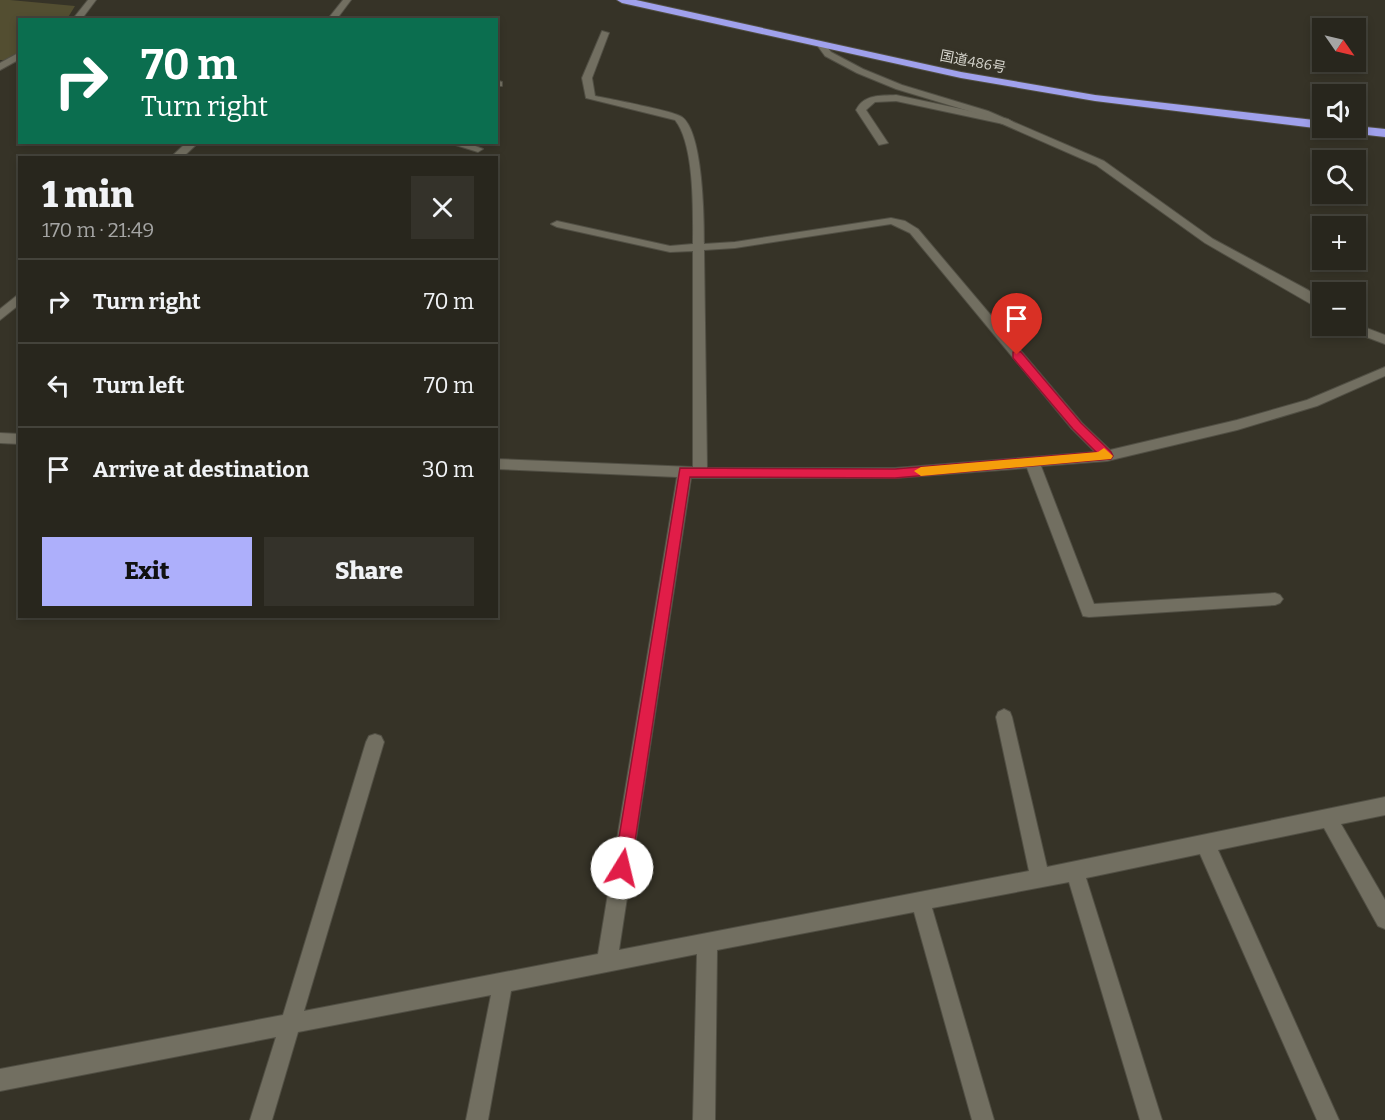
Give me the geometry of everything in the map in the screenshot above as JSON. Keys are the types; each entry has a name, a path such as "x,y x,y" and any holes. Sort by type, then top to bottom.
{"highway":[{"name":"国道486号","path":"622,0 961,75 1174,108 1312,124"},
{"path":"1366,130 1385,132"}],"street":[{"path":"78,18 92,0"},
{"path":"332,18 346,0"},
{"path":"605,33 587,78 591,98 678,118 686,128 698,188 692,472 608,961"},
{"path":"821,45 828,54 870,75 1008,122 1100,163 1209,241 1312,299"},
{"path":"0,67 18,56"},
{"path":"883,143 861,110 867,102 880,98 904,100 1008,122"},
{"path":"177,156 192,144"},
{"path":"459,144 478,149"},
{"path":"557,224 670,249 735,245 891,221 901,223 914,231 1077,426 1107,456"},
{"path":"0,316 18,299"},
{"path":"1366,333 1385,340"},
{"path":"498,464 692,472 895,473 1107,456 1237,425 1312,403 1385,371"},
{"path":"0,438 18,439"},
{"path":"1032,462 1089,610 1275,599"},
{"path":"1004,717 1040,877"},
{"path":"261,1120 375,742"},
{"path":"0,1080 1075,871 1385,806"},
{"path":"1328,818 1385,919"},
{"path":"1205,843 1328,1120"},
{"path":"1075,871 1150,1120"},
{"path":"920,900 983,1120"},
{"path":"705,1120 707,942"},
{"path":"477,1120 503,982"}],"shaded area":[{"path":"0,0 75,6 68,18 18,18 18,55 11,60 0,60"}],"slow traffic":[{"path":"921,471 1107,456 1104,452"}],"route":[{"path":"622,868 685,472 895,473 1107,456 1077,426 1017,355"}]}
